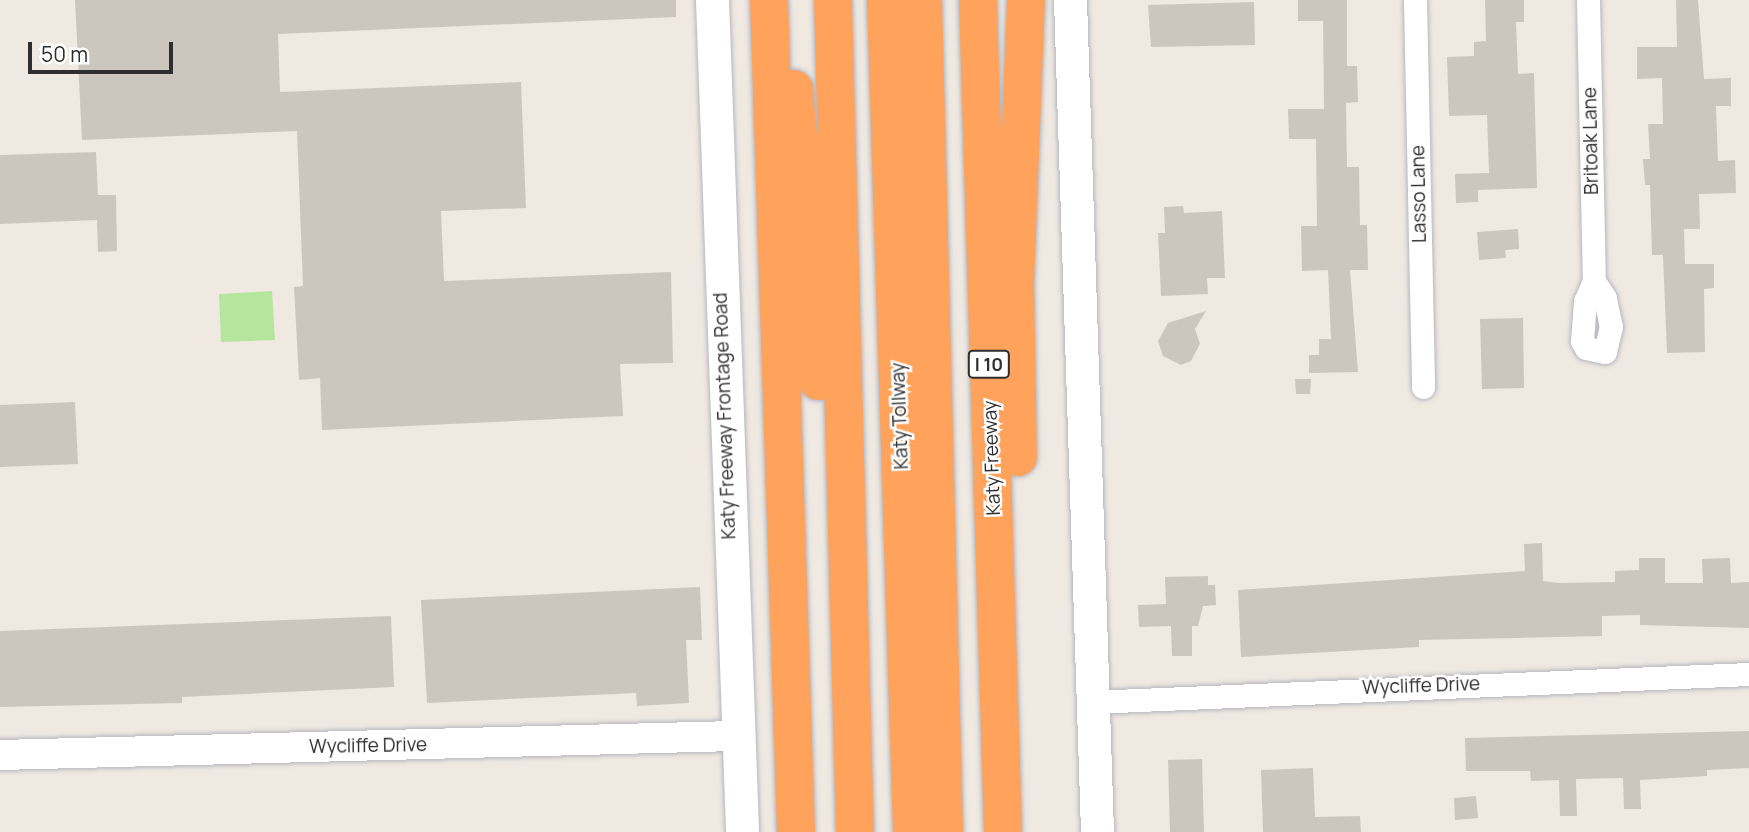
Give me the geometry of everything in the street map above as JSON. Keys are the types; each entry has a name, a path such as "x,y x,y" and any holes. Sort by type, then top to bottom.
{"highway":[{"path":"769,0 796,832"},
{"path":"784,0 806,190 822,444 852,698"},
{"path":"833,0 855,832"},
{"name":"Katy Tollway","path":"887,0 912,832"},
{"name":"Katy Tollway","path":"923,0 944,832"},
{"name":"Katy Freeway","path":"978,0 1003,832"},
{"path":"1000,728 1018,449 1015,284 1026,0"}],"main road":[{"name":"Katy Freeway Frontage Road","path":"712,0 736,736 742,832"},
{"path":"1070,0 1097,832"}],"street":[{"name":"Lasso Lane","path":"1415,0 1423,387"},
{"name":"Britoak Lane","path":"1588,0 1594,281"},
{"name":"Wycliffe Drive","path":"1092,702 1749,674"},
{"name":"Wycliffe Drive","path":"0,755 736,736"}],"green space":[{"path":"272,291 275,340 221,342 219,294"}],"building":[{"path":"75,0 676,0 676,17 278,34 280,92 521,82 526,208 441,211 444,281 671,272 673,363 620,364 623,416 322,430 320,378 299,380 294,287 303,286 297,131 82,140"},
{"path":"1298,0 1347,0 1347,66 1357,66 1358,102 1346,103 1347,167 1359,167 1360,225 1367,225 1368,270 1350,270 1358,372 1309,373 1309,355 1319,355 1319,339 1331,339 1328,270 1302,271 1301,226 1317,226 1316,139 1289,139 1288,109 1324,109 1323,21 1298,21"},
{"path":"1485,0 1524,0 1524,22 1516,22 1518,74 1534,73 1537,188 1478,190 1478,202 1456,203 1455,174 1489,173 1487,115 1449,116 1447,57 1474,56 1474,42 1486,41"},
{"path":"1676,0 1698,0 1704,79 1731,78 1731,106 1716,106 1718,161 1735,160 1736,193 1699,194 1700,229 1684,229 1685,264 1714,264 1714,288 1704,289 1705,352 1667,353 1663,255 1652,255 1650,185 1645,185 1643,159 1650,159 1648,124 1663,124 1662,78 1637,79 1637,47 1677,47"},
{"path":"1254,2 1255,45 1151,47 1148,5"},
{"path":"96,152 98,195 116,195 117,251 98,252 97,220 0,224 0,155"},
{"path":"1183,206 1184,213 1222,211 1225,278 1207,278 1208,294 1161,296 1158,233 1165,233 1164,207"},
{"path":"1518,229 1519,249 1505,250 1506,258 1479,260 1477,232"},
{"path":"1206,311 1195,329 1200,344 1191,361 1181,365 1163,356 1158,341 1168,323"},
{"path":"1523,318 1524,388 1482,389 1480,319"},
{"path":"1295,379 1311,379 1310,394 1296,394"},
{"path":"75,402 78,464 0,467 0,405"},
{"path":"1542,543 1543,581 1559,583 1615,582 1615,571 1639,570 1639,558 1665,558 1665,583 1703,583 1702,559 1730,558 1731,583 1749,582 1749,628 1640,625 1640,615 1602,616 1602,636 1419,640 1419,647 1241,657 1238,590 1525,571 1524,544"},
{"path":"1208,576 1208,585 1215,585 1216,605 1203,606 1198,626 1192,626 1192,656 1172,656 1171,626 1139,627 1138,605 1166,604 1165,577"},
{"path":"700,587 702,640 686,640 689,703 637,706 636,693 427,703 421,600"},
{"path":"391,616 394,687 182,697 182,703 0,707 0,631"},
{"path":"1749,731 1749,768 1707,770 1707,776 1640,780 1641,809 1624,809 1623,778 1576,779 1577,816 1560,816 1559,780 1531,781 1530,771 1466,771 1465,738"},
{"path":"1202,759 1204,832 1170,832 1168,760"},
{"path":"1313,768 1315,817 1360,816 1361,832 1263,832 1261,770"},
{"path":"1476,796 1478,818 1455,820 1454,798"}]}
